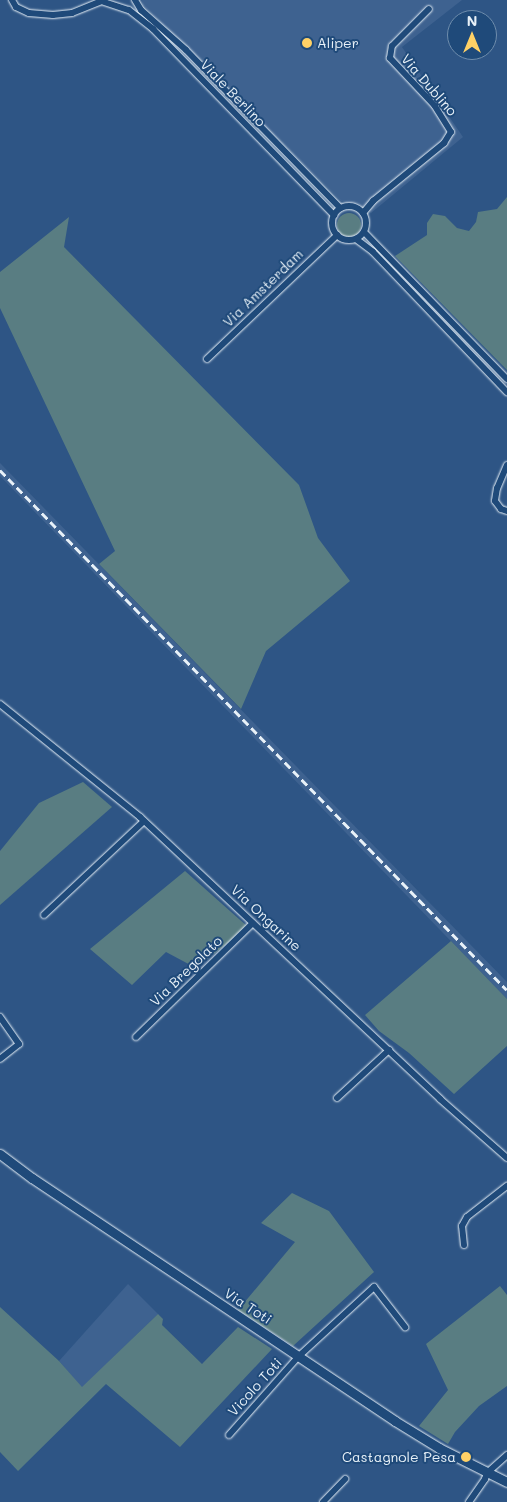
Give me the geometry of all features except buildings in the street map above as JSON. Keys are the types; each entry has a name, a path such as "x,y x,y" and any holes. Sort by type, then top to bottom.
{"main road":[{"name":"Via Toti","path":"0,1154 32,1178 415,1434 507,1482"}],"street":[{"path":"12,0 16,7 29,13 53,15 72,12 105,1"},
{"name":"Viale Berlino","path":"135,0 140,10 186,50 340,208"},
{"name":"Viale Berlino","path":"105,1 128,10 153,29 334,216"},
{"name":"Via Dublino","path":"363,213 373,201 444,143 451,132 435,106 390,58 392,46 429,10"},
{"path":"354,206 363,213 367,222 364,232 356,239 346,240 337,235 332,226 334,216 340,208 354,206"},
{"path":"364,232 507,380"},
{"name":"Via Amsterdam","path":"207,359 337,235"},
{"path":"356,239 373,252 507,392"},
{"path":"507,465 497,488 495,501 501,509 507,511"},
{"name":"Via Ongarine","path":"0,704 144,821 507,1158"},
{"path":"44,915 144,821"},
{"name":"Via Bregolato","path":"136,1037 253,923"},
{"path":"0,1017 19,1044 0,1058"},
{"path":"337,1098 389,1050"},
{"path":"464,1245 462,1226 467,1217 507,1186"},
{"name":"Vicolo Toti","path":"229,1435 299,1356 374,1287 405,1327"},
{"path":"469,1502 486,1479 487,1473 507,1455"},
{"path":"323,1502 344,1479"}],"shaded area":[{"path":"142,0 462,0 402,47 463,137 371,213 358,203 341,201 143,5"},
{"path":"0,463 507,982 507,999 0,476"},
{"path":"128,1284 158,1314 82,1388 59,1361"}],"green space":[{"path":"507,197 507,370 395,256 427,235 427,223 433,214 445,216 457,228 469,231 476,222 478,212 497,209"},
{"path":"349,213 357,217 361,225 357,233 349,237 341,233 337,225 341,217"},
{"path":"69,217 64,247 299,485 318,538 350,581 266,651 241,709 99,564 115,551 0,308 0,272"},
{"path":"83,782 112,807 0,905 0,851 39,803"},
{"path":"185,871 248,927 196,968 166,952 132,985 90,949"},
{"path":"451,941 507,999 507,1046 454,1094 409,1053 379,1031 365,1015"},
{"path":"292,1193 329,1211 374,1272 293,1346 238,1310 295,1242 261,1223"},
{"path":"500,1286 507,1295 507,1386 479,1406 455,1432 448,1444 419,1426 448,1390 426,1344"},
{"path":"0,1307 59,1361 82,1387 158,1314 163,1319 162,1325 202,1364 238,1327 272,1349 180,1447 106,1384 18,1471 0,1452"}],"railway":[{"path":"0,470 507,990"}],"place":[{"name":"Aliper","path":"307,43"},
{"name":"Castagnole Pesa","path":"466,1457"}]}
